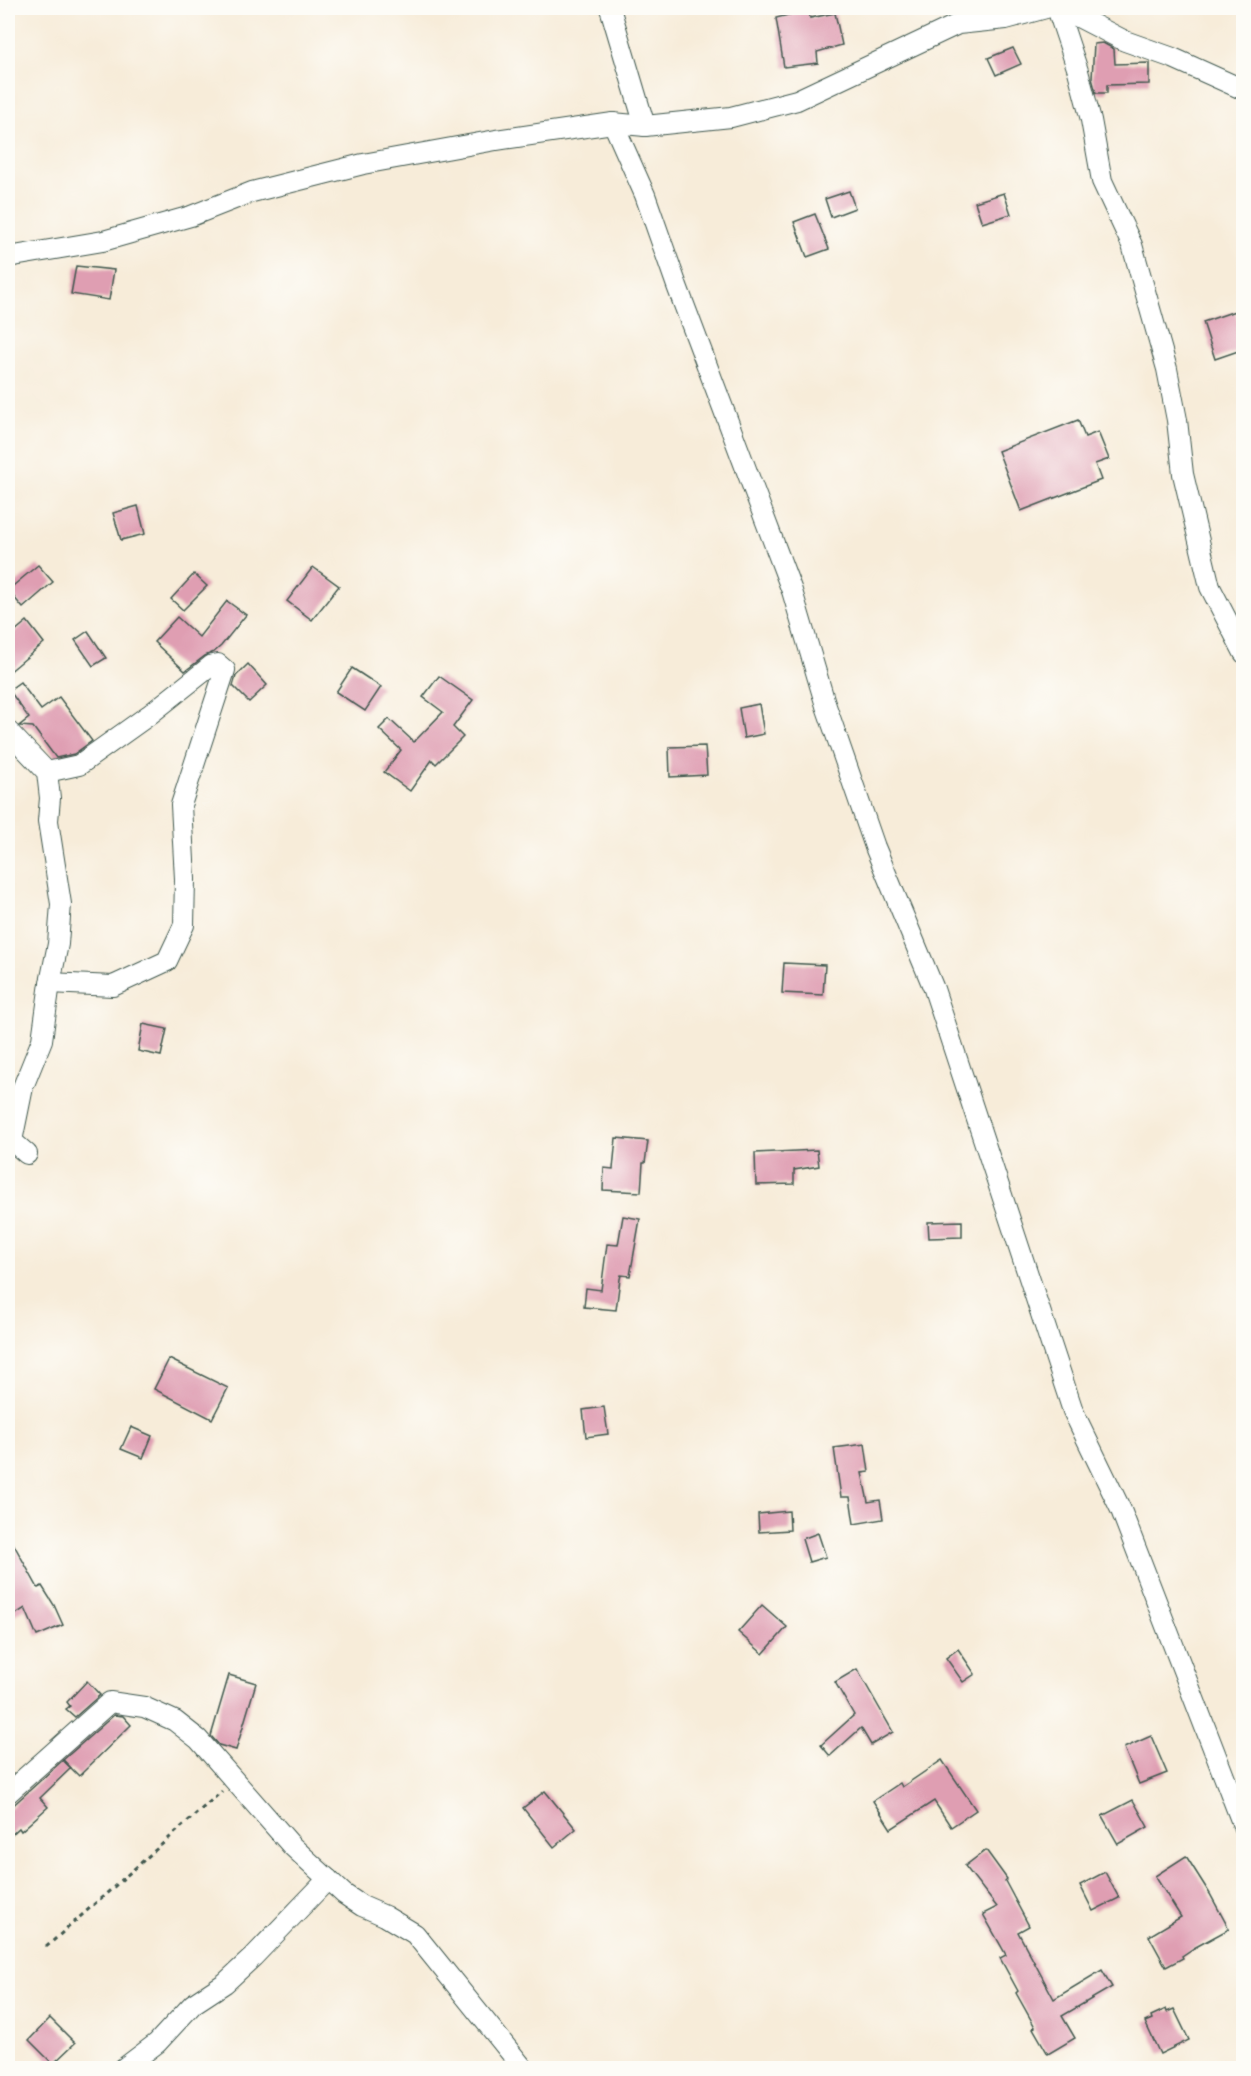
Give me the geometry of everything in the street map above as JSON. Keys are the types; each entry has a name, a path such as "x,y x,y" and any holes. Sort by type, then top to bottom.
{"street":[{"path":"610,8 645,126"},
{"path":"8,256 103,241 191,216 252,192 363,164 496,140 613,123 645,126 731,117 797,100 958,24 1006,19 1046,8"},
{"path":"1059,8 1125,40 1173,58 1244,90"},
{"path":"1059,8 1091,120 1102,181 1132,245 1164,358 1177,420 1183,474 1210,587 1244,653"},
{"path":"613,123 645,195 792,591 826,706 875,847 934,989 1073,1411 1121,1510 1244,1828"},
{"path":"47,771 79,765 149,715 212,665 218,664 225,670 181,805 185,879 184,925 167,961 113,986 50,983"},
{"path":"8,731 47,771 50,798 48,820 60,904 58,944 42,1040 23,1087 10,1139 27,1154"},
{"path":"8,1793 110,1702 144,1707 175,1721 198,1738 292,1846 344,1894 415,1934 523,2068"},
{"path":"124,2068 157,2043 193,2004 225,1983 328,1879"}],"path":[{"path":"46,1947 234,1780"}],"building":[{"path":"808,10 810,18 835,13 842,45 817,52 818,63 784,67 776,18"},
{"path":"1103,43 1114,49 1115,64 1149,63 1149,84 1107,85 1107,93 1096,93 1092,78 1094,44"},
{"path":"1013,48 1021,64 996,75 988,58"},
{"path":"849,191 855,208 831,217 825,199"},
{"path":"1004,193 1011,214 982,223 975,202"},
{"path":"815,214 829,249 807,257 794,222"},
{"path":"76,266 114,270 109,300 71,294"},
{"path":"1235,311 1244,339 1244,349 1215,359 1203,322"},
{"path":"1078,420 1085,437 1098,432 1109,459 1095,464 1101,480 1021,511 998,451"},
{"path":"138,506 145,534 121,540 113,513"},
{"path":"38,565 53,582 23,608 8,590"},
{"path":"313,567 339,586 312,620 287,601"},
{"path":"194,574 207,586 183,610 171,599"},
{"path":"227,601 246,615 221,646 185,671 154,642 177,617 199,637"},
{"path":"27,621 44,643 8,673 8,637"},
{"path":"88,631 106,658 93,666 75,640"},
{"path":"248,664 267,685 249,702 233,686 236,676"},
{"path":"352,668 381,687 365,711 336,692"},
{"path":"439,676 473,700 453,727 463,737 436,764 432,760 410,791 384,772 401,750 379,729 389,719 414,742 443,712 423,697"},
{"path":"20,682 41,710 59,697 92,741 74,754 56,758 33,727 19,726 29,718 9,690"},
{"path":"759,704 764,734 744,738 739,708"},
{"path":"705,746 707,775 670,777 669,747"},
{"path":"784,963 825,965 823,995 782,993"},
{"path":"143,1024 167,1029 161,1056 138,1051"},
{"path":"616,1138 648,1141 645,1163 643,1163 641,1192 603,1190 604,1168 613,1169"},
{"path":"817,1150 819,1166 794,1170 794,1184 756,1185 755,1153"},
{"path":"623,1216 640,1219 630,1276 621,1275 616,1310 584,1307 586,1288 601,1290 607,1244 618,1245"},
{"path":"962,1221 962,1237 929,1238 928,1222"},
{"path":"169,1359 228,1388 212,1419 154,1389"},
{"path":"604,1407 608,1434 586,1437 583,1410"},
{"path":"131,1427 152,1436 143,1458 121,1449"},
{"path":"865,1444 869,1472 862,1473 868,1502 880,1500 883,1519 854,1524 850,1497 841,1497 834,1448"},
{"path":"789,1511 790,1530 759,1532 758,1514"},
{"path":"818,1533 826,1557 809,1562 802,1539"},
{"path":"8,1534 38,1588 42,1586 54,1605 63,1625 37,1636 25,1608 8,1619"},
{"path":"762,1605 787,1627 763,1654 738,1632"},
{"path":"958,1649 975,1674 963,1682 946,1658"},
{"path":"857,1669 893,1732 871,1745 861,1728 830,1756 821,1745 854,1715 835,1682"},
{"path":"229,1675 256,1683 236,1750 219,1745 211,1736"},
{"path":"87,1681 100,1695 75,1717 66,1709 70,1706 67,1702"},
{"path":"114,1715 123,1716 131,1725 79,1776 63,1760"},
{"path":"1151,1736 1167,1773 1139,1784 1124,1748"},
{"path":"63,1760 71,1768 40,1798 48,1807 21,1831 19,1828 8,1838 8,1810"},
{"path":"942,1760 976,1810 951,1827 934,1801 891,1829 873,1801 900,1783 902,1787"},
{"path":"545,1791 576,1829 554,1847 523,1808"},
{"path":"1133,1800 1148,1827 1118,1844 1102,1816"},
{"path":"986,1850 1007,1879 1005,1881 1029,1926 1018,1932 1054,1999 1102,1970 1112,1987 1062,2016 1075,2038 1048,2054 1000,1958 1006,1955 983,1914 997,1907 965,1866"},
{"path":"1186,1856 1229,1929 1194,1948 1182,1956 1183,1958 1166,1967 1149,1936 1181,1917 1155,1876"},
{"path":"1105,1872 1119,1898 1093,1911 1080,1885"},
{"path":"1166,2009 1167,2012 1174,2009 1189,2040 1160,2054 1145,2022 1152,2019 1151,2016"},
{"path":"50,2018 75,2043 53,2064 29,2040"}]}
